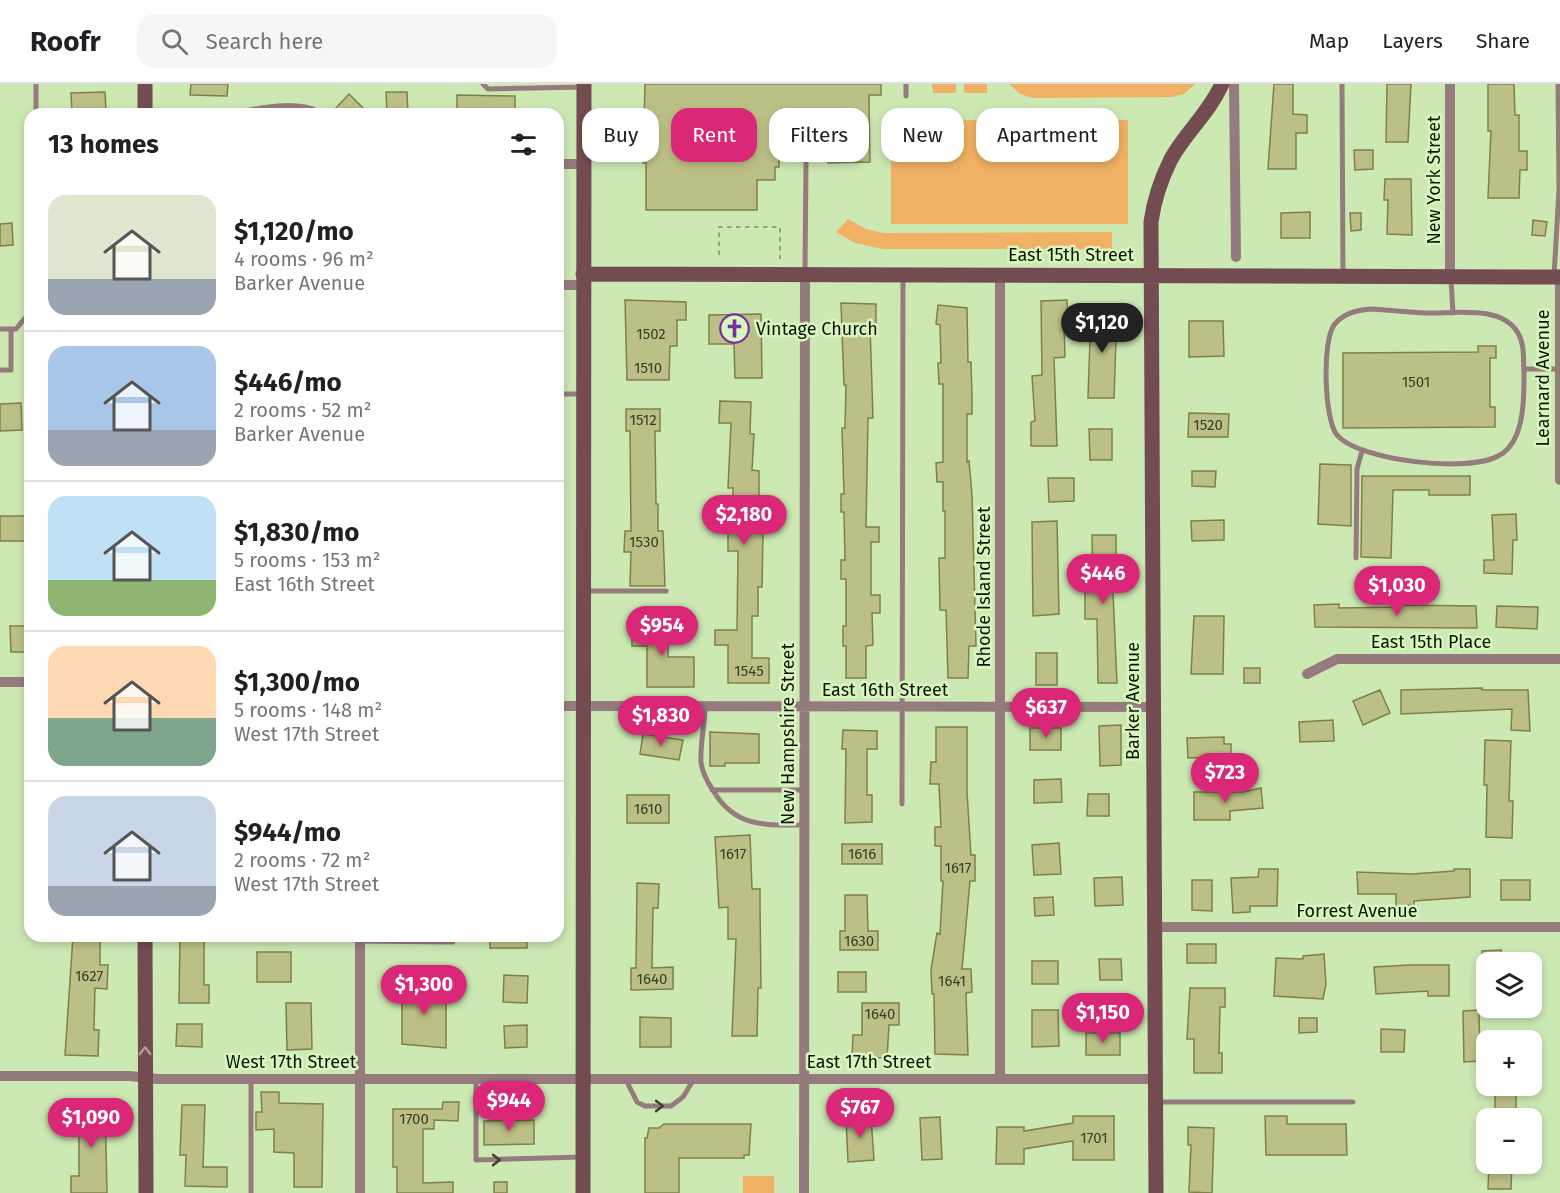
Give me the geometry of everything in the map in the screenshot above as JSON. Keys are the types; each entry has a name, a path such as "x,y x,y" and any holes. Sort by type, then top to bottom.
{"main road":[{"path":"145,84 145,108"},
{"name":"Barker Avenue","path":"1155,1193 1149,275 1151,222 1158,189 1172,158 1209,108 1222,84"},
{"path":"583,1193 584,86"},
{"name":"East 15th Street","path":"583,280 805,274 1558,277"},
{"path":"145,942 146,1193"}],"street":[{"path":"1234,84 1236,257"},
{"name":"New York Street","path":"1450,84 1450,276"},
{"path":"564,164 583,164"},
{"name":"New Hampshire Street","path":"804,1193 805,274"},
{"name":"Rhode Island Street","path":"999,1079 1000,275"},
{"name":"Learnard Avenue","path":"1558,277 1560,480"},
{"path":"564,284 583,280"},
{"name":"East 15th Place","path":"1306,674 1337,658 1560,658"},
{"path":"0,682 24,682"},
{"name":"East 16th Street","path":"564,706 1152,707"},
{"name":"Forrest Avenue","path":"1154,927 1560,927"},
{"path":"360,942 360,1193"},
{"name":"West 17th Street","path":"0,1076 582,1078"},
{"name":"East 17th Street","path":"582,1078 1155,1079"}],"lane":[{"path":"36,84 36,108"},
{"path":"483,84 488,89 584,86"},
{"path":"906,84 906,96"},
{"path":"1342,84 1343,276"},
{"path":"1558,84 1558,277"},
{"path":"805,274 806,163"},
{"path":"902,804 903,275"},
{"path":"1450,276 1453,289 1453,313"},
{"path":"1359,310 1477,313 1510,323 1518,333 1523,345 1524,369 1524,388 1517,433 1510,447 1499,456 1467,464 1396,458 1362,451 1347,444 1337,435 1329,414 1327,351 1333,326 1340,318 1359,310"},
{"path":"0,329 16,329 24,319"},
{"path":"0,370 11,370 11,329"},
{"path":"1524,369 1560,369"},
{"path":"564,394 583,394"},
{"path":"1356,558 1357,469 1362,451"},
{"path":"583,591 666,591"},
{"path":"705,706 701,764 712,790 725,808 741,818 761,825 804,825"},
{"path":"712,790 804,790"},
{"path":"251,1078 252,1193"},
{"path":"476,1078 476,1160 583,1157"},
{"path":"625,1078 637,1102 645,1106 671,1106 677,1103 694,1078"},
{"path":"1155,1102 1353,1102"}],"path":[{"path":"719,255 719,227 780,227 780,262"}],"shaded area":[{"path":"932,84 956,84 956,93 933,93"},
{"path":"964,84 987,84 987,93 964,93"},
{"path":"1009,84 1195,84 1184,94 1172,97 1033,98 1020,94"},
{"path":"964,120 976,120 976,162 1119,162 1119,120 1128,120 1128,224 891,224 891,162 964,162"},
{"path":"848,219 866,229 883,233 1112,232 1112,249 883,249 855,243 836,232"},
{"path":"743,1176 774,1176 774,1193 743,1193"}],"building":[{"path":"191,84 228,84 227,96 190,95"},
{"path":"645,84 881,84 881,95 869,95 870,162 828,163 869,162 869,108 769,108 769,162 779,162 779,167 775,167 775,180 757,180 757,210 646,210 646,163 643,162 659,162 659,108 644,108"},
{"path":"1274,84 1293,84 1293,114 1307,115 1307,133 1296,133 1296,169 1268,169"},
{"path":"1387,84 1411,84 1408,142 1386,142"},
{"path":"1488,84 1514,84 1515,115 1519,115 1519,151 1527,151 1527,170 1520,170 1519,198 1488,198 1491,131 1488,131"},
{"path":"105,92 106,108 72,108 71,93"},
{"path":"386,92 407,92 408,108 387,108"},
{"path":"349,94 363,108 336,108"},
{"path":"457,95 515,96 515,108 457,108"},
{"path":"1354,150 1373,150 1373,169 1355,170"},
{"path":"1385,179 1411,179 1412,235 1387,234 1388,200 1384,200"},
{"path":"1310,212 1310,238 1281,238 1281,213"},
{"path":"1350,213 1361,213 1361,230 1351,231"},
{"path":"1533,220 1547,222 1545,236 1532,235"},
{"path":"12,223 13,245 0,246 0,224"},
{"path":"625,300 686,302 686,320 677,320 677,346 670,346 669,380 627,380"},
{"path":"1067,300 1068,322 1064,322 1065,357 1054,358 1057,446 1031,446 1031,422 1035,421 1032,376 1042,375 1041,301"},
{"path":"841,303 876,304 876,324 870,324 873,418 868,418 866,527 879,527 879,542 871,542 871,595 880,595 880,613 872,613 873,645 866,646 866,678 846,678 846,646 843,646 843,626 846,626 846,579 841,579 841,560 845,560 844,512 841,512 841,494 844,494 842,428 845,428 846,385 844,385"},
{"path":"938,305 967,308 972,414 967,414 967,462 969,461 972,495 976,646 969,646 968,678 948,678 946,610 940,610 939,558 945,558 945,511 943,511 943,482 937,482 936,463 943,462 943,384 939,384 940,325 936,324"},
{"path":"1091,310 1117,310 1114,398 1088,398"},
{"name":"Vintage Church","path":"761,314 762,378 735,378 734,344 709,344 709,315"},
{"path":"1189,321 1223,321 1224,356 1189,357"},
{"path":"1478,346 1496,346 1496,358 1490,358 1490,407 1495,407 1495,427 1343,428 1343,353 1478,352"},
{"path":"720,401 751,402 750,434 754,434 752,470 759,471 759,500 763,500 762,587 758,587 758,616 752,616 752,658 769,658 769,683 728,683 728,645 715,645 715,630 737,630 738,551 728,551 728,532 733,532 733,488 728,488 731,423 719,423"},
{"path":"21,403 22,430 0,431 0,404"},
{"path":"626,409 660,409 660,431 655,431 656,504 658,504 658,531 663,531 665,586 630,586 631,552 624,552 625,531 631,531 630,431 626,431"},
{"path":"1189,413 1229,414 1228,437 1188,437"},
{"path":"1089,429 1112,429 1112,460 1090,460"},
{"path":"1320,464 1351,465 1351,526 1318,524"},
{"path":"1192,471 1216,471 1215,487 1192,486"},
{"path":"1362,476 1470,476 1470,495 1429,495 1429,490 1393,490 1391,558 1361,557"},
{"path":"1048,478 1074,478 1074,501 1049,502"},
{"path":"1516,514 1517,540 1513,540 1512,574 1484,573 1484,560 1494,560 1492,515"},
{"path":"0,516 24,516 24,541 0,541"},
{"path":"1224,520 1224,540 1192,541 1191,521"},
{"path":"1057,521 1059,614 1033,616 1032,522"},
{"path":"1092,535 1116,535 1116,571 1112,571 1117,683 1098,683 1097,619 1085,619 1085,583 1093,583"},
{"path":"1339,604 1339,608 1400,607 1400,605 1476,606 1477,628 1315,627 1314,605"},
{"path":"1497,606 1538,607 1537,629 1496,627"},
{"path":"1194,616 1224,616 1223,674 1191,674"},
{"path":"632,622 668,622 668,657 694,657 694,687 647,687 647,646 632,646"},
{"path":"10,626 24,626 24,652 11,652"},
{"path":"1036,653 1057,653 1057,685 1036,685"},
{"path":"1244,668 1260,668 1260,683 1244,683"},
{"path":"1482,688 1482,690 1528,690 1530,731 1511,730 1512,709 1401,714 1401,690"},
{"path":"1380,690 1390,713 1363,725 1353,701"},
{"path":"1333,720 1334,741 1300,742 1299,722"},
{"path":"1121,725 1121,765 1100,766 1099,726"},
{"path":"936,727 967,727 967,792 971,855 975,855 975,881 970,881 962,969 971,969 972,992 966,993 968,1055 935,1054 934,994 932,994 931,970 937,933 940,934 943,881 941,881 941,846 935,846 935,827 941,827 939,784 930,784 931,762 936,762"},
{"path":"1030,728 1061,728 1061,750 1030,750"},
{"path":"843,730 877,731 877,749 867,749 867,795 872,795 872,822 845,823 846,749 842,749"},
{"path":"710,732 759,734 759,763 725,763 725,766 710,766"},
{"path":"643,734 683,740 679,760 640,754"},
{"path":"1224,737 1224,744 1231,744 1231,757 1188,758 1187,738"},
{"path":"1485,740 1511,741 1509,801 1513,801 1512,838 1486,837"},
{"path":"1061,779 1062,802 1034,803 1034,780"},
{"path":"1261,788 1263,808 1230,811 1230,820 1194,820 1194,792 1243,792"},
{"path":"1088,794 1109,794 1109,816 1087,816"},
{"path":"627,795 669,795 669,823 627,823"},
{"path":"750,835 752,889 760,889 761,988 758,988 757,1036 732,1036 736,939 728,939 728,907 719,908 715,837"},
{"path":"1059,843 1061,874 1034,875 1032,845"},
{"path":"842,844 882,844 882,864 842,864"},
{"path":"1259,869 1278,869 1277,906 1250,906 1250,912 1233,913 1231,878 1258,877"},
{"path":"1454,869 1470,869 1470,897 1414,901 1414,905 1396,906 1396,894 1358,894 1357,872 1412,874 1454,871"},
{"path":"1122,877 1123,905 1095,906 1094,878"},
{"path":"1192,880 1212,880 1212,911 1192,910"},
{"path":"1501,880 1530,880 1530,900 1501,900"},
{"path":"637,883 659,884 658,908 653,908 652,968 673,967 673,989 631,990 631,968 636,968"},
{"path":"845,895 867,895 868,931 878,931 878,950 840,950 840,931 845,931"},
{"path":"1053,897 1054,915 1035,916 1034,898"},
{"path":"73,942 100,942 100,965 108,965 107,989 95,988 94,1030 99,1030 98,1056 65,1055"},
{"path":"180,942 204,942 204,985 209,985 209,1003 179,1003"},
{"path":"490,942 527,942 527,948 490,948"},
{"path":"1187,944 1216,944 1216,963 1187,963"},
{"path":"1501,950 1501,952 1482,952"},
{"path":"257,952 291,952 291,982 257,982"},
{"path":"1324,954 1326,984 1323,999 1274,996 1276,958 1303,959 1303,956"},
{"path":"1099,959 1121,959 1122,980 1100,980"},
{"path":"1032,961 1058,961 1058,984 1032,984"},
{"path":"1449,965 1449,996 1428,996 1428,991 1376,994 1374,967"},
{"path":"838,972 866,972 866,992 838,992"},
{"path":"504,975 528,976 527,1003 503,1002"},
{"path":"407,978 426,978 426,994 446,994 446,1048 402,1044 402,998 407,998"},
{"path":"1190,988 1225,988 1225,1007 1220,1007 1219,1053 1222,1053 1222,1073 1194,1073 1194,1039 1187,1039"},
{"path":"286,1003 311,1003 312,1049 287,1050"},
{"path":"862,1003 899,1003 899,1025 889,1025 887,1058 852,1057 853,1035 862,1035"},
{"path":"1032,1010 1058,1010 1059,1046 1032,1047"},
{"path":"1476,1010 1476,1018 1479,1018 1479,1030 1476,1030 1476,1061 1464,1062 1463,1011"},
{"path":"640,1017 671,1018 671,1047 640,1047"},
{"path":"1299,1018 1317,1018 1317,1032 1299,1033"},
{"path":"177,1024 202,1024 202,1047 176,1046"},
{"path":"527,1025 527,1047 505,1048 504,1026"},
{"path":"1381,1029 1405,1030 1404,1052 1381,1052"},
{"path":"1086,1033 1120,1033 1120,1055 1086,1055"},
{"path":"261,1092 279,1092 279,1103 323,1104 322,1187 294,1187 294,1153 274,1152 274,1129 256,1130 256,1112 262,1112"},
{"path":"1495,1096 1516,1096 1516,1108 1495,1108"},
{"path":"74,1102 105,1103 107,1193 71,1193 71,1176 79,1176 79,1125 73,1125"},
{"path":"443,1102 459,1102 458,1121 434,1120 434,1129 423,1129 423,1183 453,1182 453,1193 397,1193 397,1167 393,1167 393,1109 442,1109"},
{"path":"182,1105 205,1105 203,1167 227,1167 227,1187 185,1186 186,1155 180,1155"},
{"path":"1073,1116 1114,1116 1114,1160 1073,1160 1073,1141 1024,1149 1024,1164 996,1164 997,1127 1024,1127 1024,1131 1073,1123"},
{"path":"1265,1116 1287,1116 1287,1124 1346,1124 1347,1155 1266,1155"},
{"path":"871,1117 874,1160 848,1162 846,1118"},
{"path":"940,1117 942,1159 922,1160 920,1118"},
{"path":"534,1120 534,1144 484,1145 484,1121"},
{"path":"664,1124 751,1124 749,1155 744,1155 744,1158 679,1158 679,1193 645,1193 645,1138 647,1138 649,1128 659,1128"},
{"path":"1188,1127 1214,1128 1212,1193 1189,1192 1191,1145 1188,1145"},
{"path":"1489,1174 1512,1174 1511,1189 1488,1189"},
{"path":"494,1182 507,1182 507,1193 494,1193"}],"place":[{"name":"Vintage Church","path":"735,329"}]}
